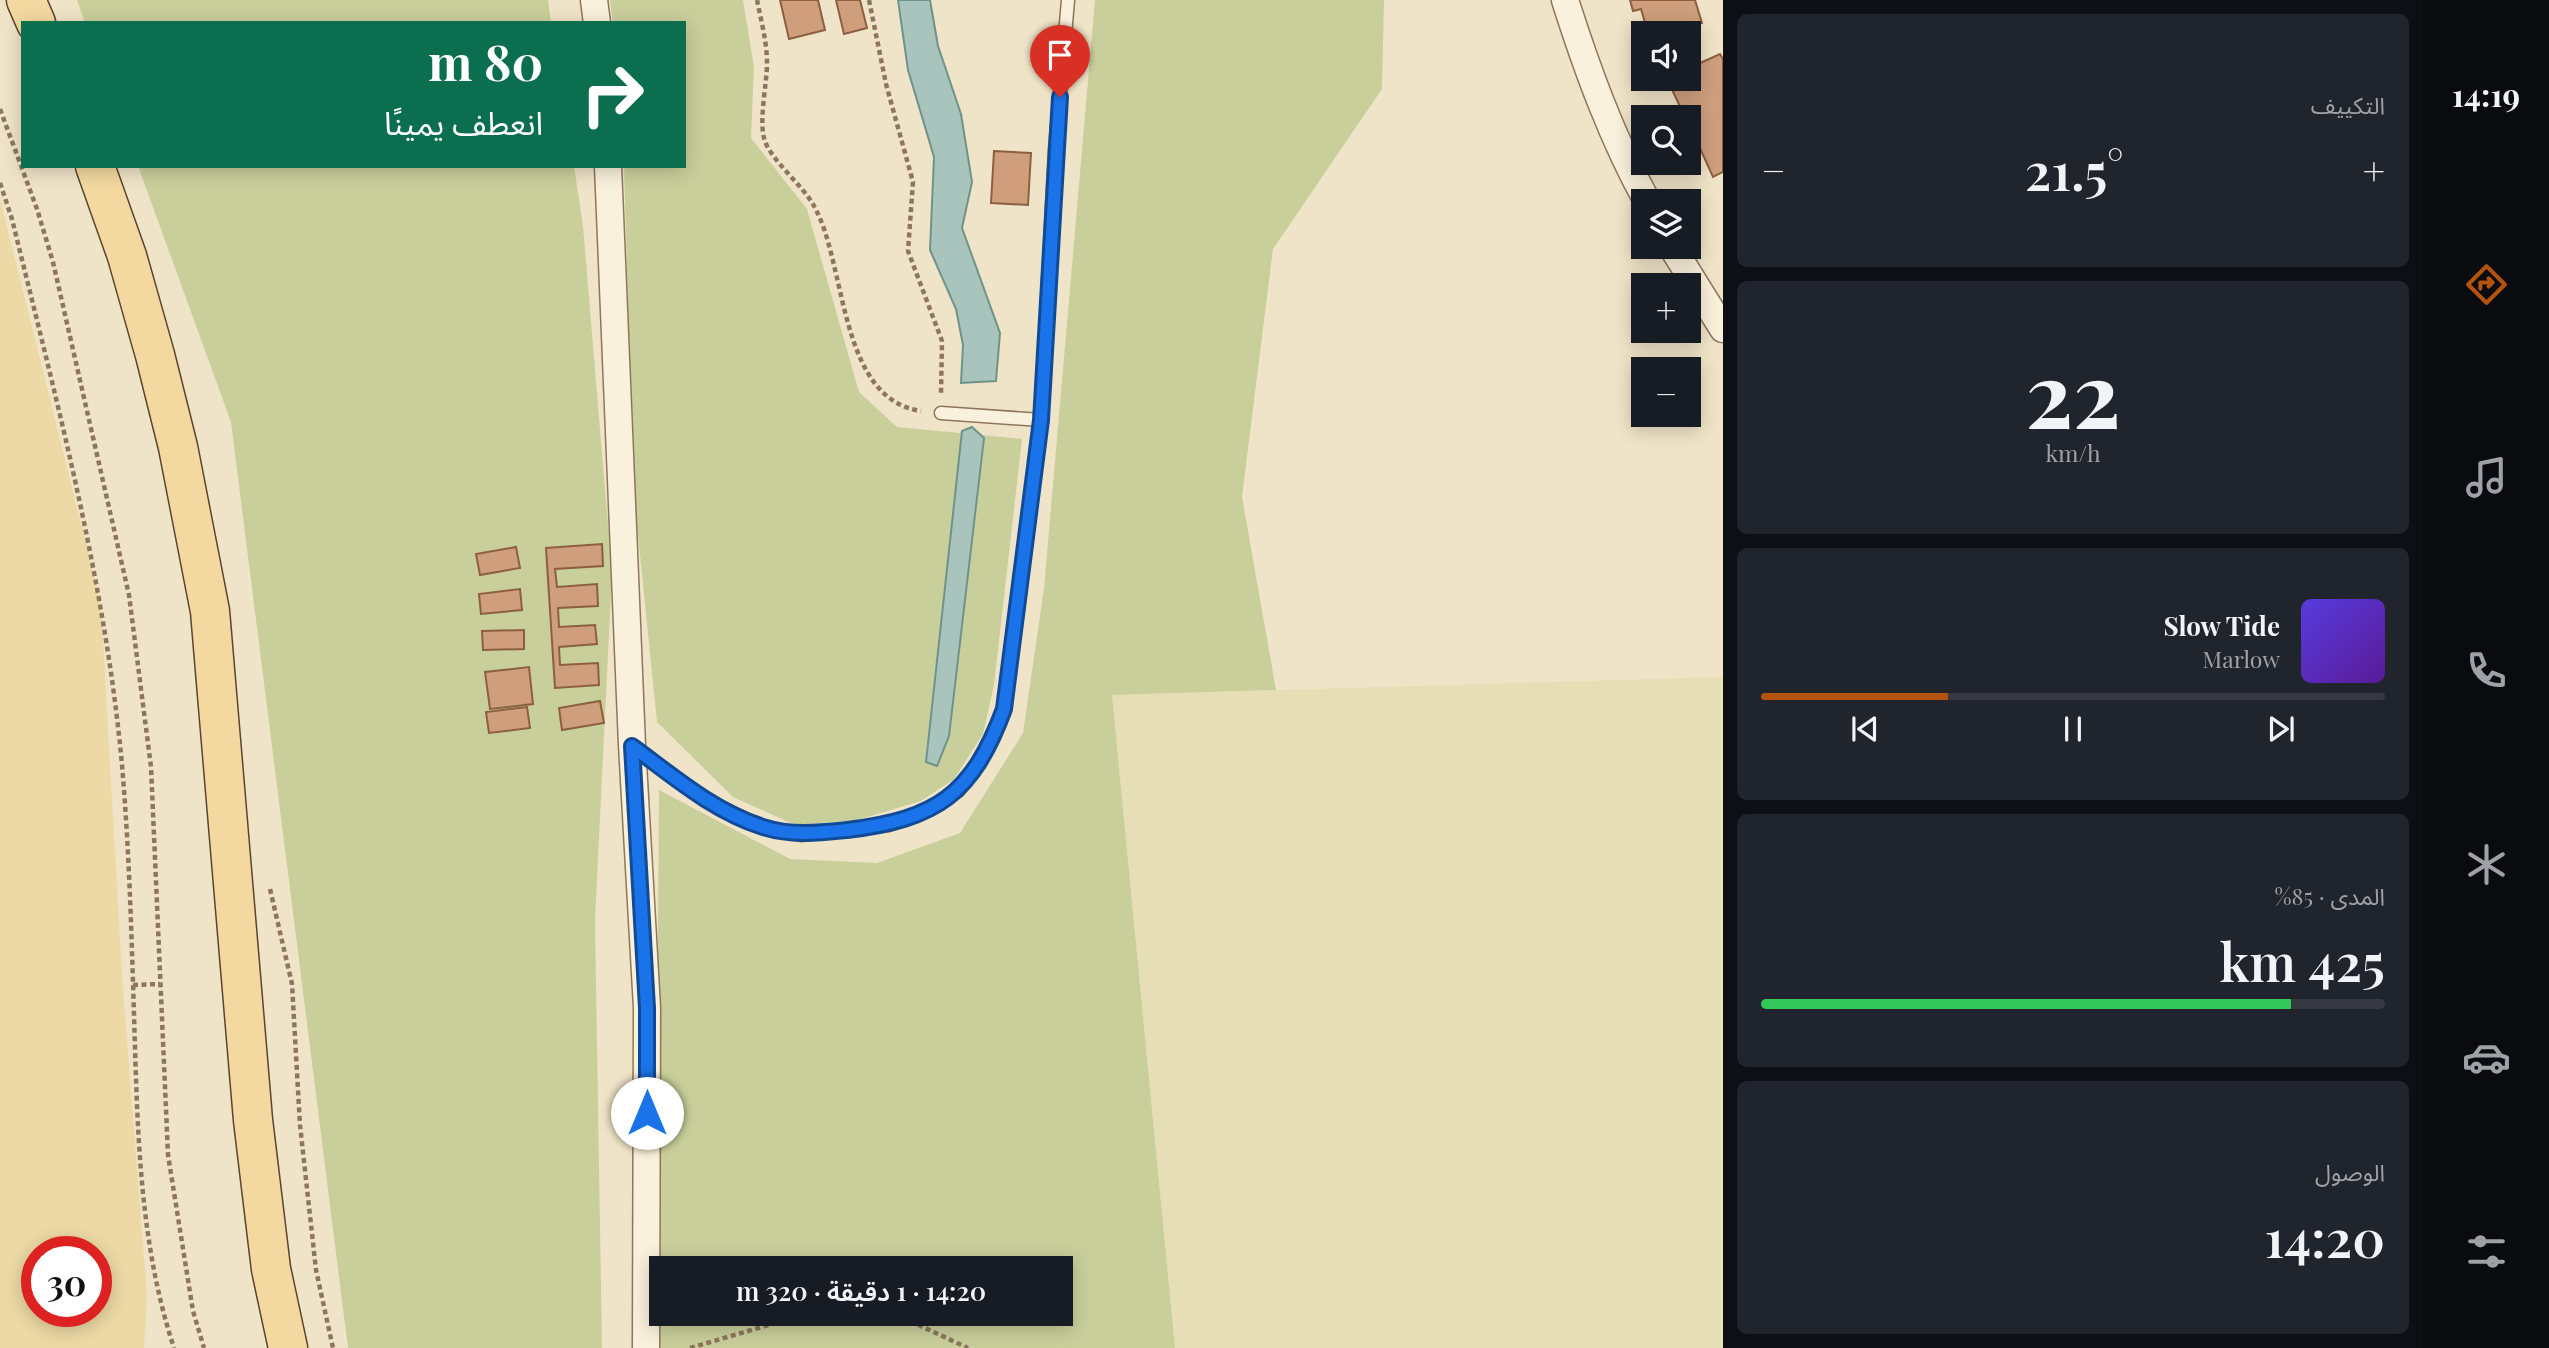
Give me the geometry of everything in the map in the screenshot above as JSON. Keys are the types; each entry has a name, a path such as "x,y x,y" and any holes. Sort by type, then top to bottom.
{"main road":[{"path":"26,0 35,21"},
{"path":"96,168 127,256 155,355 178,447 210,611 253,1120 271,1269 288,1348"}],"street":[{"path":"594,0 597,21"},
{"path":"1564,0 1584,60 1623,155 1641,189"},
{"path":"608,168 632,746 647,1008 646,1348"},
{"path":"1679,259 1723,329"}],"lane":[{"path":"632,746 705,800 763,827 801,835 889,825 922,814 958,791 980,763 1004,709 1041,420 1055,150 1068,0"},
{"path":"941,413 1041,420"}],"path":[{"path":"757,0 767,60 764,138 814,205 831,246 854,344 867,375 904,408 941,413 942,341 908,251 914,182 886,84 869,0"},
{"path":"0,110 21,166"},
{"path":"22,168 52,262 130,595 151,767 168,1155 193,1311 204,1348"},
{"path":"0,183 12,219 81,504 103,623 122,764 138,1156 152,1255 174,1348"},
{"path":"133,985 160,984"},
{"path":"690,1348 765,1326"},
{"path":"921,1326 968,1348"}],"shaded area":[{"path":"1723,677 1723,1348 1175,1348 1112,695"}],"green space":[{"path":"77,0 548,0 551,21 84,21"},
{"path":"610,0 743,0 754,67 751,138 807,209 859,392 897,427 1022,439 994,685 983,734 954,779 921,801 857,820 795,825 733,797 657,722 633,486 624,168 686,168 686,21 613,21"},
{"path":"1095,0 1384,0 1382,89 1273,249 1242,497 1276,690 1112,695 1175,1348 655,1348 655,1326 1073,1326 1073,1256 656,1256 659,790 790,859 877,863 960,833 1023,733 1044,588"},
{"path":"139,168 574,168 583,226 612,573 595,920 602,1348 348,1348 231,422"}],"sand":[{"path":"0,199 101,604 122,975 147,1297 144,1348 0,1348"}],"water":[{"path":"898,0 930,0 938,46 961,114 972,182 962,228 1000,333 996,381 961,383 963,345 956,309 930,250 934,157 908,70"},
{"path":"972,427 984,438 949,736 937,766 926,762 962,431"}],"building":[{"path":"780,0 818,0 825,30 789,39"},
{"path":"836,0 860,0 867,28 844,34"},
{"path":"1630,0 1695,0 1702,23 1644,21 1641,9 1633,11"},
{"path":"1720,54 1723,59 1723,172 1713,177 1701,150 1701,105 1679,105 1673,91 1701,91 1701,63"},
{"path":"994,151 1031,153 1028,205 991,203"},
{"path":"602,544 603,566 555,569 557,587 597,584 598,606 558,608 559,627 595,625 597,644 559,647 560,665 598,663 599,685 555,688 546,548"},
{"path":"516,547 520,568 480,575 476,554"},
{"path":"520,589 522,610 481,614 479,594"},
{"path":"524,630 524,649 483,650 482,631"},
{"path":"529,667 533,704 490,709 485,672"},
{"path":"600,701 604,723 562,730 559,708"},
{"path":"527,707 530,728 489,733 486,712"}],"route":[{"path":"647,1113 647,1008 632,746 705,800 763,827 801,835 889,825 922,814 958,791 980,763 992,741 1004,709 1041,420 1060,97"}]}
